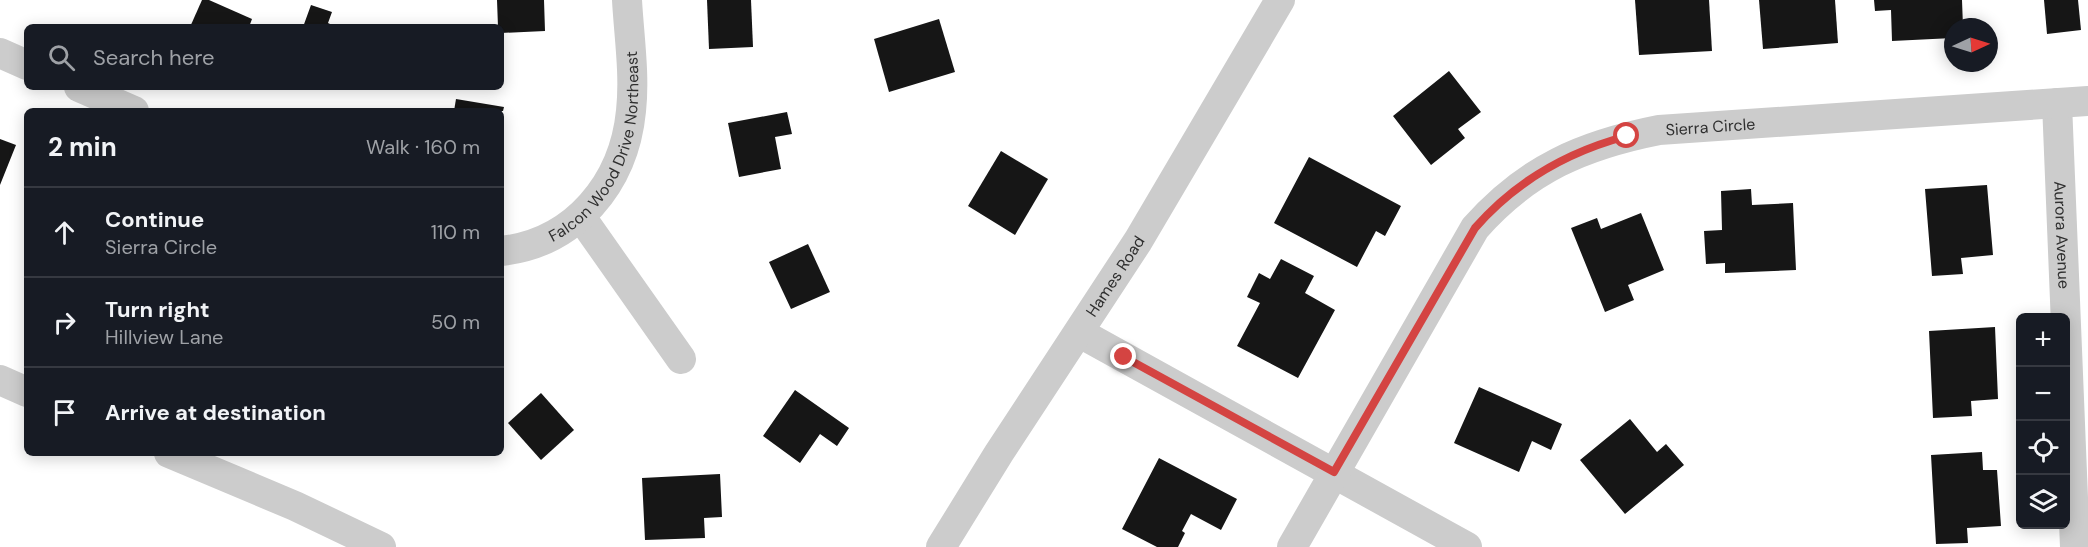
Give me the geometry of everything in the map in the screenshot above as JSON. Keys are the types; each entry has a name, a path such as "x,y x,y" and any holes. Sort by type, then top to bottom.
{"street":[{"name":"Falcon Wood Drive Northeast","path":"504,251 535,244 581,217 616,172 631,110 627,0"},
{"name":"Hames Road","path":"941,547 999,453 1080,333 1144,232 1280,0"},
{"path":"0,53 24,64"},
{"path":"86,90 127,108"},
{"name":"Sierra Circle","path":"1292,547 1475,228 1492,208 1513,191 1564,158 1596,144 1659,130 2088,101"},
{"name":"Aurora Avenue","path":"2057,104 2075,547"},
{"path":"581,217 681,359"},
{"path":"1080,333 1467,547"},
{"path":"0,380 24,391"},
{"path":"176,456 295,506 381,547"}],"building":[{"path":"202,0 209,0 252,19 250,24 191,24"},
{"path":"497,0 544,0 545,31 504,33 504,24 498,24"},
{"path":"707,0 751,0 753,47 709,49"},
{"path":"1635,0 1709,0 1712,51 1639,55"},
{"path":"1759,0 1835,0 1838,43 1763,49"},
{"path":"1874,0 1962,0 1963,18 1944,18 1944,38 1892,41 1891,10 1875,11"},
{"path":"2044,0 2078,0 2081,30 2047,34"},
{"path":"311,5 332,12 328,23 330,24 304,24"},
{"path":"939,19 955,72 889,92 874,39"},
{"path":"1449,71 1481,112 1458,129 1465,138 1431,165 1393,116"},
{"path":"456,99 504,107 504,108 454,108"},
{"path":"787,112 792,134 775,137 781,169 739,177 728,123"},
{"path":"0,139 16,145 0,185"},
{"path":"1001,151 1048,179 1015,235 968,206"},
{"path":"1309,157 1401,206 1385,236 1376,231 1357,267 1274,223"},
{"path":"1987,185 1993,255 1961,258 1963,274 1932,276 1925,189"},
{"path":"1751,189 1752,205 1793,203 1796,270 1725,273 1725,263 1706,264 1704,231 1722,230 1721,191"},
{"path":"1641,213 1664,270 1628,285 1634,300 1605,312 1571,228 1597,218 1601,229"},
{"path":"808,244 830,292 791,309 769,262"},
{"path":"1281,259 1314,276 1305,293 1335,310 1298,378 1237,346 1260,303 1247,297 1259,273 1270,279"},
{"path":"1995,327 1998,399 1971,401 1972,416 1933,418 1929,331"},
{"path":"1479,387 1562,424 1551,450 1532,441 1519,472 1454,443"},
{"path":"795,390 849,428 837,446 820,434 800,463 763,436"},
{"path":"541,393 574,430 541,460 508,423"},
{"path":"1630,419 1657,452 1666,444 1684,465 1625,514 1580,460"},
{"path":"1982,452 1983,470 1997,470 2001,526 1967,528 1968,543 1936,544 1931,455"},
{"path":"1159,458 1237,499 1221,530 1191,514 1182,531 1185,533 1178,547 1157,547 1122,529"},
{"path":"720,474 722,517 704,518 705,538 645,540 642,478"}],"route":[{"path":"1124,357 1334,472 1459,253 1475,228 1492,208 1540,171 1564,158 1596,144 1627,136"}]}
